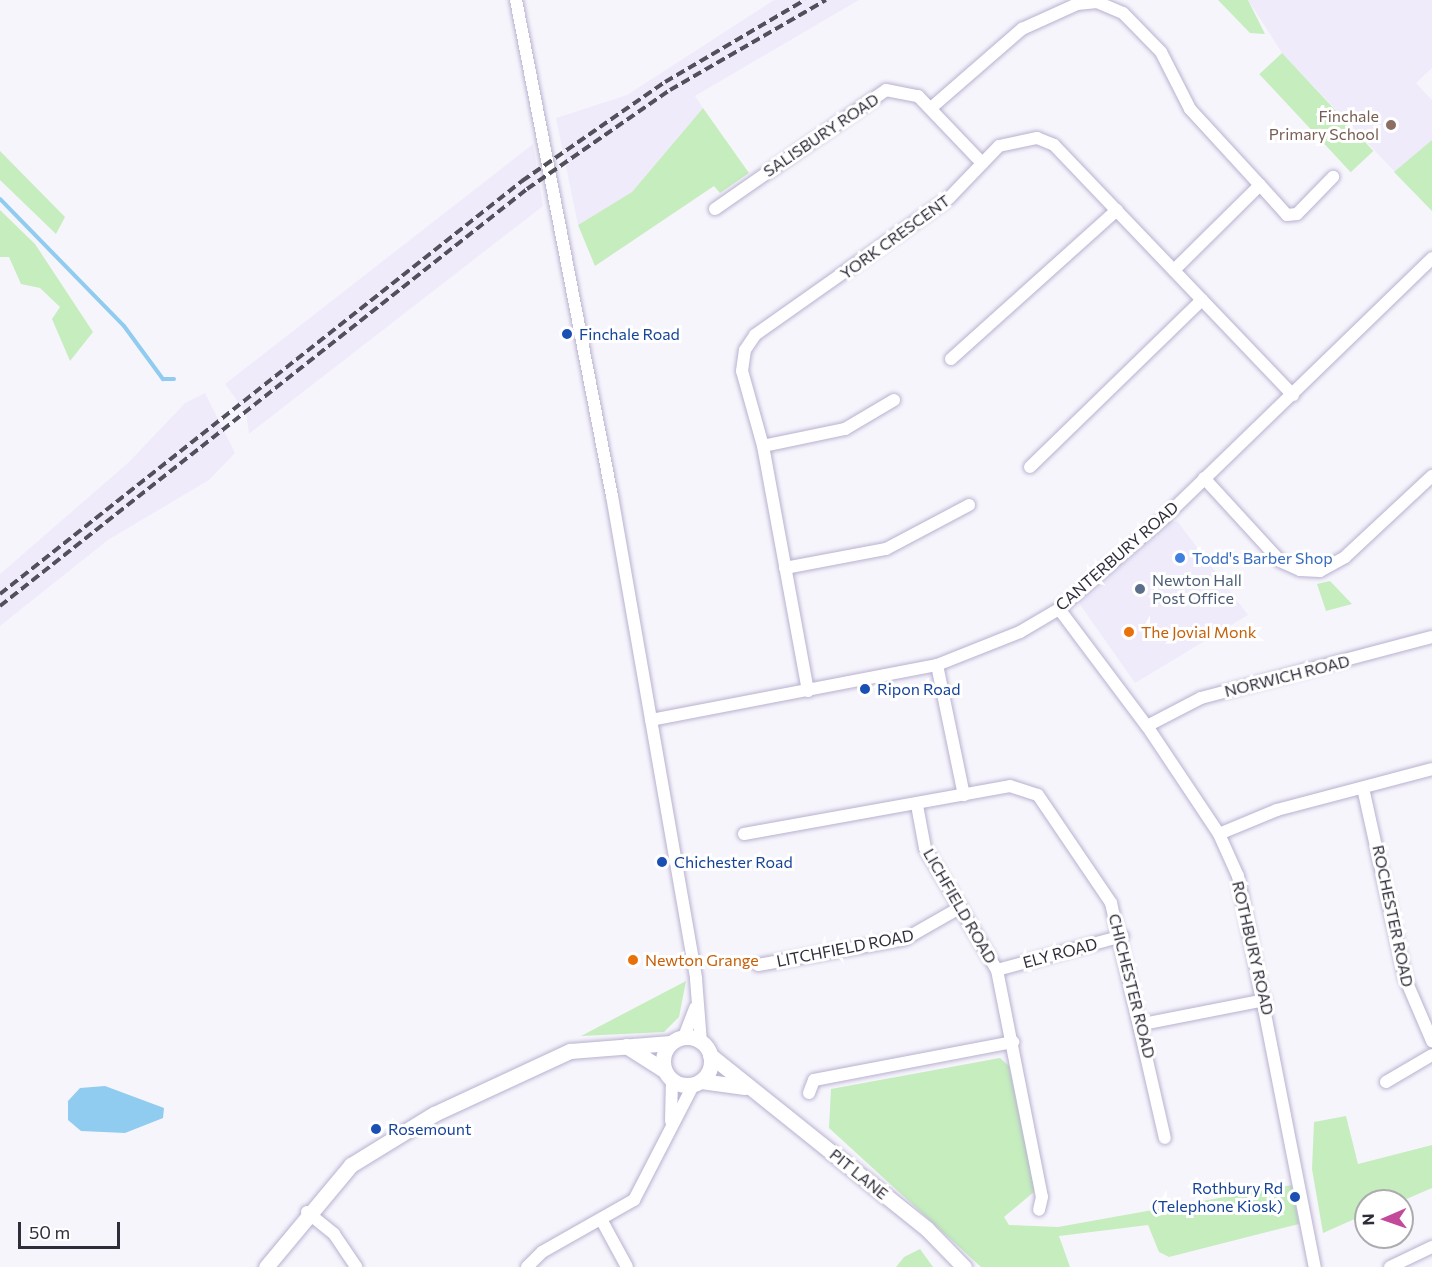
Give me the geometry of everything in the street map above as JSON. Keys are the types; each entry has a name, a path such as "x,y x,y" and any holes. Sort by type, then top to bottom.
{"street":[{"path":"516,0 651,720 696,1006 705,1049 698,1082 672,1122 645,1185 622,1211 558,1242 527,1267"},
{"path":"931,108 1022,29 1077,4 1104,4 1123,13 1161,52 1190,109 1287,215 1297,214 1333,177"},
{"name":"SALISBURY ROAD","path":"715,209 886,90 906,90 931,108 982,163"},
{"name":"YORK CRESCENT","path":"808,692 763,446 742,371 745,350 755,335 949,198 999,146 1037,138 1054,145 1293,395"},
{"path":"1174,270 1260,185"},
{"path":"951,359 1117,210"},
{"name":"CANTERBURY ROAD","path":"651,720 808,692 937,665 982,650 1059,609 1293,395 1432,258"},
{"path":"1030,467 1202,300"},
{"path":"763,446 845,429 894,400"},
{"path":"1204,478 1280,561 1299,570 1320,571 1345,557 1432,476"},
{"path":"785,568 910,541 969,505"},
{"name":"ROTHBURY ROAD","path":"1059,609 1147,726 1219,834 1238,876 1265,1000 1315,1267"},
{"name":"NORWICH ROAD","path":"1147,726 1201,698 1432,637"},
{"path":"937,665 964,795"},
{"path":"1219,834 1276,810 1432,769"},
{"name":"CHICHESTER ROAD","path":"744,834 917,805 1010,786 1038,795 1094,871 1122,936 1143,1024 1165,1138"},
{"name":"ROCHESTER ROAD","path":"1362,788 1405,978 1432,1041"},
{"name":"LICHFIELD ROAD","path":"917,805 925,849 997,970 1042,1197 1039,1210"},
{"name":"LITCHFIELD ROAD","path":"758,964 905,939 961,907"},
{"name":"ELY ROAD","path":"997,970 1122,936"},
{"path":"1143,1024 1265,1000"},
{"path":"672,1122 668,1075 663,1056 677,1040 696,1006"},
{"path":"266,1267 307,1212 351,1165 434,1114 545,1059 592,1045 626,1046 677,1040 705,1049"},
{"path":"809,1093 814,1080 1013,1042"},
{"path":"626,1046 668,1075 698,1082 748,1087"},
{"name":"PIT LANE","path":"705,1049 748,1087 927,1229 964,1267"},
{"path":"1386,1082 1432,1055"},
{"path":"307,1212 334,1234 356,1267"},
{"path":"602,1221 627,1267"},
{"path":"1390,1267 1432,1247"}],"shaded area":[{"path":"774,0 859,0 695,96 703,108 632,192 578,225 556,118 627,95"},
{"name":"Finchale Primary School","path":"1248,0 1432,0 1432,68 1416,83 1432,100 1432,211 1282,53"},
{"path":"533,144 543,206 249,434 246,413 225,384"},
{"path":"205,393 235,453 209,480 108,540 0,626 0,574 129,462 185,403"},
{"path":"1163,519 1178,522 1248,615 1135,683 1074,596"}],"green space":[{"path":"1218,0 1248,0 1265,34 1250,33"},
{"path":"1282,53 1373,151 1351,172 1259,74"},
{"path":"703,108 749,173 720,193 714,186 595,266 578,225 632,192"},
{"path":"1432,140 1432,211 1394,172"},
{"path":"0,151 65,217 56,234 0,180"},
{"path":"0,210 35,244 93,332 70,361 52,319 60,307 40,288 21,284 9,257 0,257"},
{"path":"1330,581 1352,604 1326,611 1317,584"},
{"path":"686,981 679,1017 664,1032 581,1036"},
{"path":"1000,1058 1009,1066 1035,1191 1004,1217 1009,1225 1058,1227 1292,1185 1299,1224 1169,1257 1159,1252 1148,1225 1059,1236 1070,1267 981,1267 829,1128 831,1089"},
{"path":"1346,1116 1358,1164 1432,1145 1432,1188 1414,1196 1414,1189 1354,1189 1354,1219 1323,1233 1312,1169 1314,1122"},
{"path":"920,1249 933,1267 896,1267 904,1257"}],"water":[{"path":"105,1086 164,1108 163,1118 125,1133 81,1131 68,1120 68,1101 80,1088"}],"waterway":[{"path":"0,199 124,326 163,379 174,379"}],"railway":[{"path":"0,594 522,181 665,82 805,0"},
{"path":"0,606 527,189 670,90 826,0"}],"place":[{"name":"Finchale Primary School","path":"1391,125"},
{"name":"Finchale Road","path":"567,334"},
{"name":"Todd's Barber Shop","path":"1180,558"},
{"name":"Newton Hall Post Office","path":"1140,589"},
{"name":"The Jovial Monk","path":"1129,632"},
{"name":"Ripon Road","path":"865,689"},
{"name":"Chichester Road","path":"662,862"},
{"name":"Newton Grange","path":"633,960"},
{"name":"Rosemount","path":"376,1129"},
{"name":"Rothbury Rd (Telephone Kiosk)","path":"1295,1197"}]}
